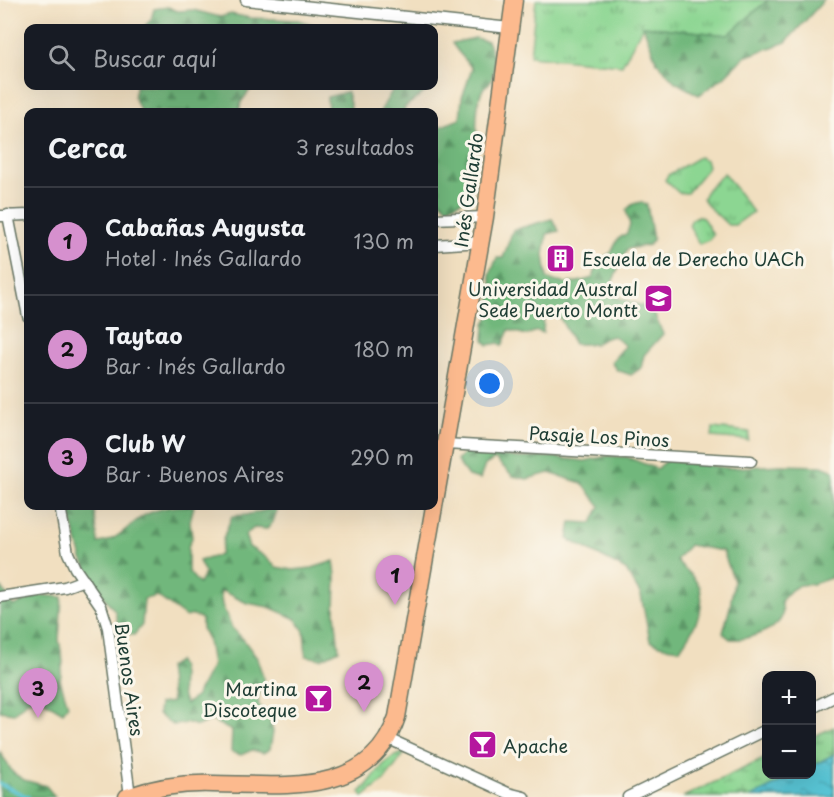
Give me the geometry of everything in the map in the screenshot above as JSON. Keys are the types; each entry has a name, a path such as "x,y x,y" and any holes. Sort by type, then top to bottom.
{"highway":[{"name":"Inés Gallardo","path":"438,484 485,217 514,0"},
{"name":"Inés Gallardo","path":"129,796 157,788 195,784 293,789 334,786 363,772 377,758 389,739 397,717 433,510"}],"street":[{"path":"253,0 510,28"},
{"path":"24,215 4,216 24,282"},
{"path":"438,219 485,217"},
{"path":"438,244 481,242"},
{"name":"Pasaje Los Pinos","path":"445,444 751,461"},
{"name":"Buenos Aires","path":"61,510 68,553 101,606 108,628 129,796"},
{"path":"0,597 65,587 84,580"},
{"path":"816,706 834,697"},
{"path":"628,797 762,732"},
{"path":"389,739 508,793 524,797"}],"green space":[{"path":"536,0 768,0 728,35 643,26 622,65 530,56"},
{"path":"768,0 824,0 786,42 744,57 724,77 699,95 675,82 657,62 643,26 728,35"},
{"path":"168,7 177,11 193,10 220,17 231,14 250,18 298,20 312,24 147,24 151,20 154,9"},
{"path":"475,38 487,41 494,66 490,82 480,95 477,110 478,150 466,164 472,195 448,208 438,198 438,127 460,119 462,98 472,69 452,43"},
{"path":"135,90 250,90 241,102 240,108 139,108 134,97"},
{"path":"392,90 425,90 405,108 382,108"},
{"path":"347,92 351,108 328,108 327,97"},
{"path":"699,157 706,160 708,166 706,170 687,193 679,193 665,180 668,175"},
{"path":"724,173 753,212 735,225 728,225 707,205 703,198 707,190"},
{"path":"641,202 647,205 653,240 649,245 627,249 607,294 652,309 663,334 644,355 641,368 631,375 617,370 611,362 625,346 614,336 595,344 574,344 560,318 550,313 544,315 543,333 537,331 526,335 509,330 502,346 499,343 488,345 484,340 485,323 491,314 490,301 493,293 490,274 497,258 503,258 513,230 552,219 559,231 547,234 544,255 547,278 564,283 581,281 593,278 599,260 611,253 618,239 627,233 630,225 626,210 633,204"},
{"path":"698,216 703,218 713,235 709,240 699,244 689,225 692,219"},
{"path":"713,428 749,432 748,440 712,437"},
{"path":"466,451 519,458 552,457 585,461 607,456 627,457 657,469 667,460 728,468 780,465 822,466 834,471 834,577 813,584 799,585 791,590 781,601 782,614 774,626 752,636 730,639 723,633 734,581 723,551 689,545 676,560 699,586 702,602 700,611 694,627 680,649 665,647 650,641 641,595 626,570 568,539 571,522 592,523 600,506 582,483 549,473 527,479 513,476 495,459 485,465 480,479 468,476 457,461"},
{"path":"69,510 94,510 98,543 119,535 147,514 160,510 193,510 190,521 192,538 188,547 188,571 199,584 205,573 199,561 220,555 232,516 266,510 277,510 273,522 267,529 254,528 245,535 249,547 276,567 293,570 312,568 334,561 335,613 339,650 321,659 306,656 304,631 296,619 269,607 247,603 220,590 222,605 232,628 257,658 264,680 258,698 259,706 268,715 273,731 270,749 263,753 252,750 241,755 231,752 232,731 211,720 197,726 189,723 172,725 158,714 159,704 172,702 168,667 178,661 181,667 182,692 186,704 196,696 212,665 208,641 202,628 202,619 193,615 186,617 157,596 144,599 142,625 134,635 119,631 115,611 97,588 82,559"},
{"path":"2,588 13,606 39,595 62,597 59,640 63,662 60,680 68,705 63,712 38,697 27,701 14,713 0,711 0,589"},
{"path":"834,727 834,778 794,797 683,797 762,760 762,779 816,779 816,735"},
{"path":"0,752 13,773 24,780 46,786 55,797 0,797"},
{"path":"405,753 384,781 363,797 360,792 385,763"}],"water":[{"path":"834,754 834,797 751,797 786,779 816,779 816,764"}],"waterway":[{"path":"0,784 28,797"}],"place":[{"name":"Escuela de Derecho UACh","path":"561,258"},
{"name":"Universidad Austral Sede Puerto Montt","path":"659,298"},
{"name":"Cabañas Augusta","path":"395,605"},
{"name":"Martina Discoteque","path":"318,698"},
{"name":"Taytao","path":"364,712"},
{"name":"Club W","path":"38,718"},
{"name":"Apache","path":"482,745"}]}
